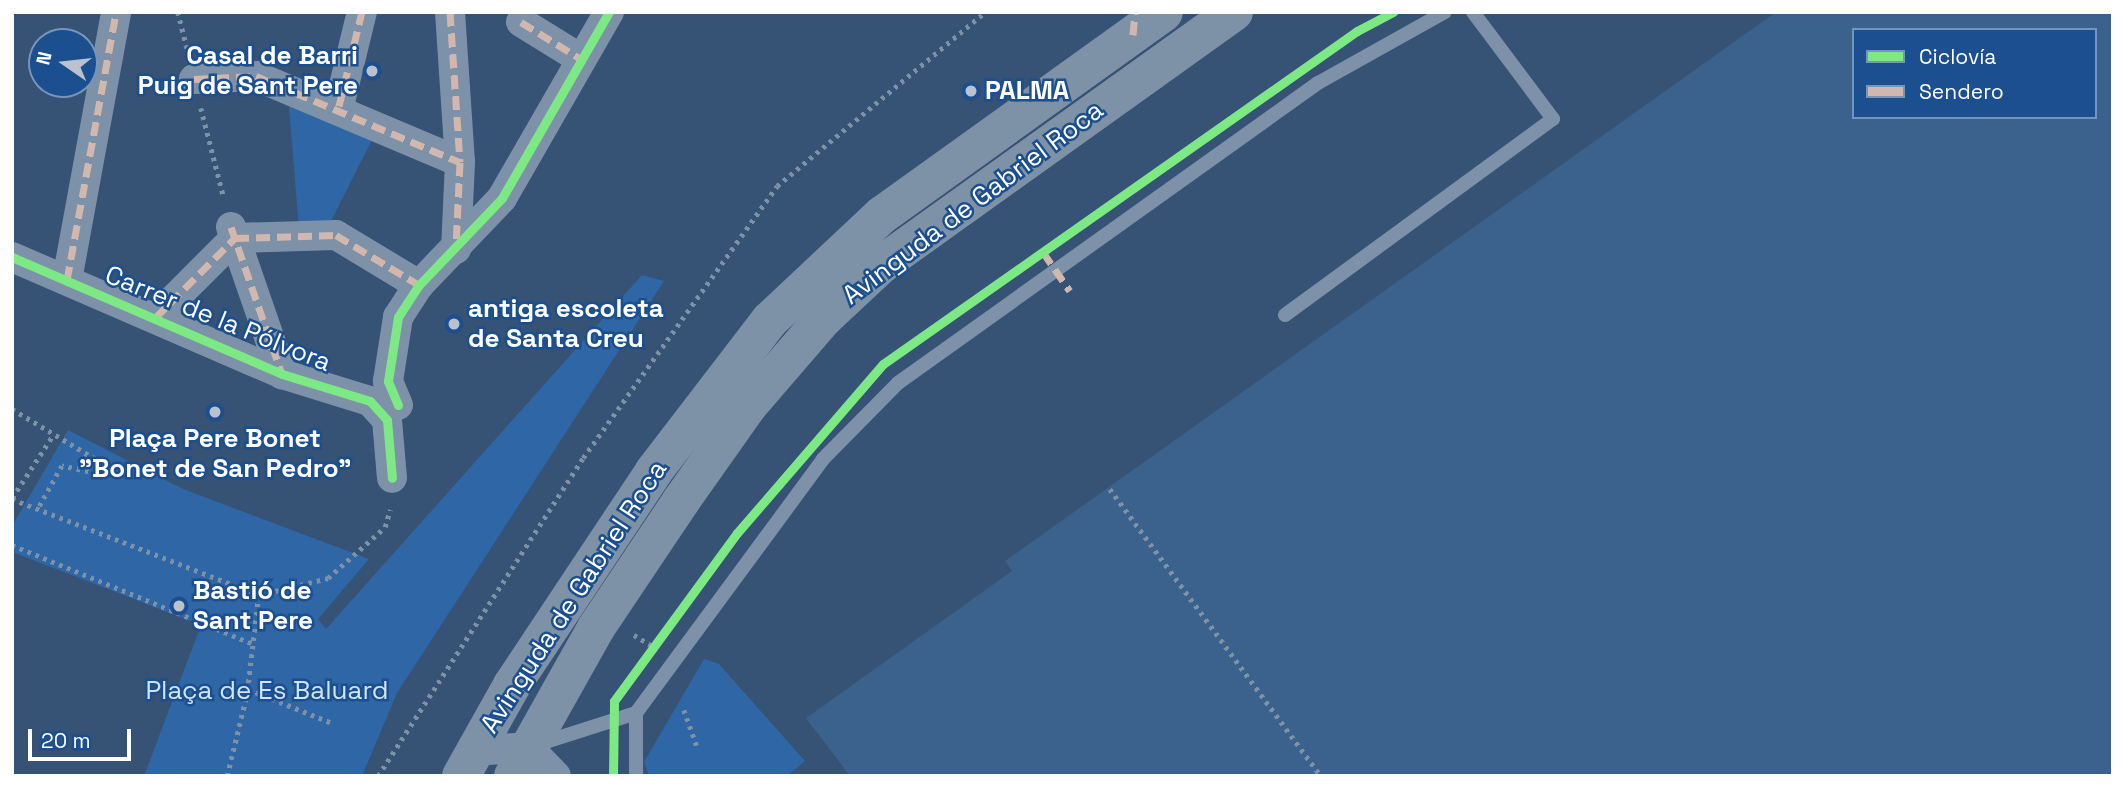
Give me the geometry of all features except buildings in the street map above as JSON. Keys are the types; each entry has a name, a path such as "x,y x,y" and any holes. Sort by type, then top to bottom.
{"highway":[{"name":"Avinguda de Gabriel Roca","path":"468,764 654,471 770,320 882,215 1134,24 1164,12"},
{"name":"Avinguda de Gabriel Roca","path":"520,761 596,628 725,437 824,318 882,264 1234,12"}],"street":[{"path":"67,280 116,12"},
{"path":"340,106 362,12"},
{"path":"450,12 460,162 456,249"},
{"path":"398,405 388,381 391,343 419,285 502,198 609,12"},
{"path":"520,22 581,59"},
{"path":"194,79 256,76 340,106 460,162"},
{"path":"155,318 233,232 336,235 419,285"},
{"path":"233,232 282,374"},
{"name":"Carrer de la Pólvora","path":"12,257 282,374 370,401 387,420 392,478"},
{"path":"468,764 520,761 556,776"}],"lane":[{"path":"520,761 636,713 823,459 898,383 1318,83 1445,12"},
{"path":"1285,315 1553,119 1473,12"},
{"path":"636,713 636,776"}],"path":[{"path":"178,12 233,232"},
{"path":"379,776 583,458 778,186 985,12"},
{"path":"12,409 109,467 105,475 62,466 37,511"},
{"path":"53,435 12,498 37,511 259,595 312,586 335,572 385,527 392,478"},
{"path":"1110,489 1321,776"},
{"path":"12,545 253,643"},
{"path":"227,776 248,689 259,595"},
{"path":"646,656 663,634"},
{"path":"248,689 332,723"},
{"path":"684,710 698,749"}],"green space":[{"path":"288,96 379,126 327,229 299,229"},
{"name":"Plaça de Es Baluard","path":"642,275 664,281 397,693 362,776 144,776 201,625 12,552 12,526 68,430 183,489 369,559 318,619 326,629"},
{"path":"704,659 719,664 805,761 787,776 649,776 644,762"}],"shaded area":[{"path":"1776,12 2113,12 2113,776 850,776 806,718 1012,571 1005,561"}],"marked path":[{"path":"67,280 116,12"},
{"path":"339,106 362,12"},
{"path":"450,12 460,162 456,246"},
{"path":"1133,35 1135,12"},
{"path":"521,22 581,59"},
{"path":"194,79 256,76 460,162"},
{"path":"231,227 282,374"},
{"path":"155,318 235,238 336,235 419,285"},
{"path":"1043,252 1070,291"}],"cycle path":[{"path":"398,405 388,381 398,317 419,285 502,198 609,12"},
{"path":"613,776 614,701 737,533 883,364 1357,31 1393,12"},
{"path":"12,257 282,374 370,401 387,420 392,478"}],"place":[{"name":"Casal de Barri Puig de Sant Pere","path":"372,71"},
{"name":"PALMA","path":"971,91"},
{"name":"antiga escoleta de Santa Creu","path":"454,324"},
{"name":"Plaça Pere Bonet \"Bonet de San Pedro\"","path":"215,412"},
{"name":"Bastió de Sant Pere","path":"179,606"}]}
